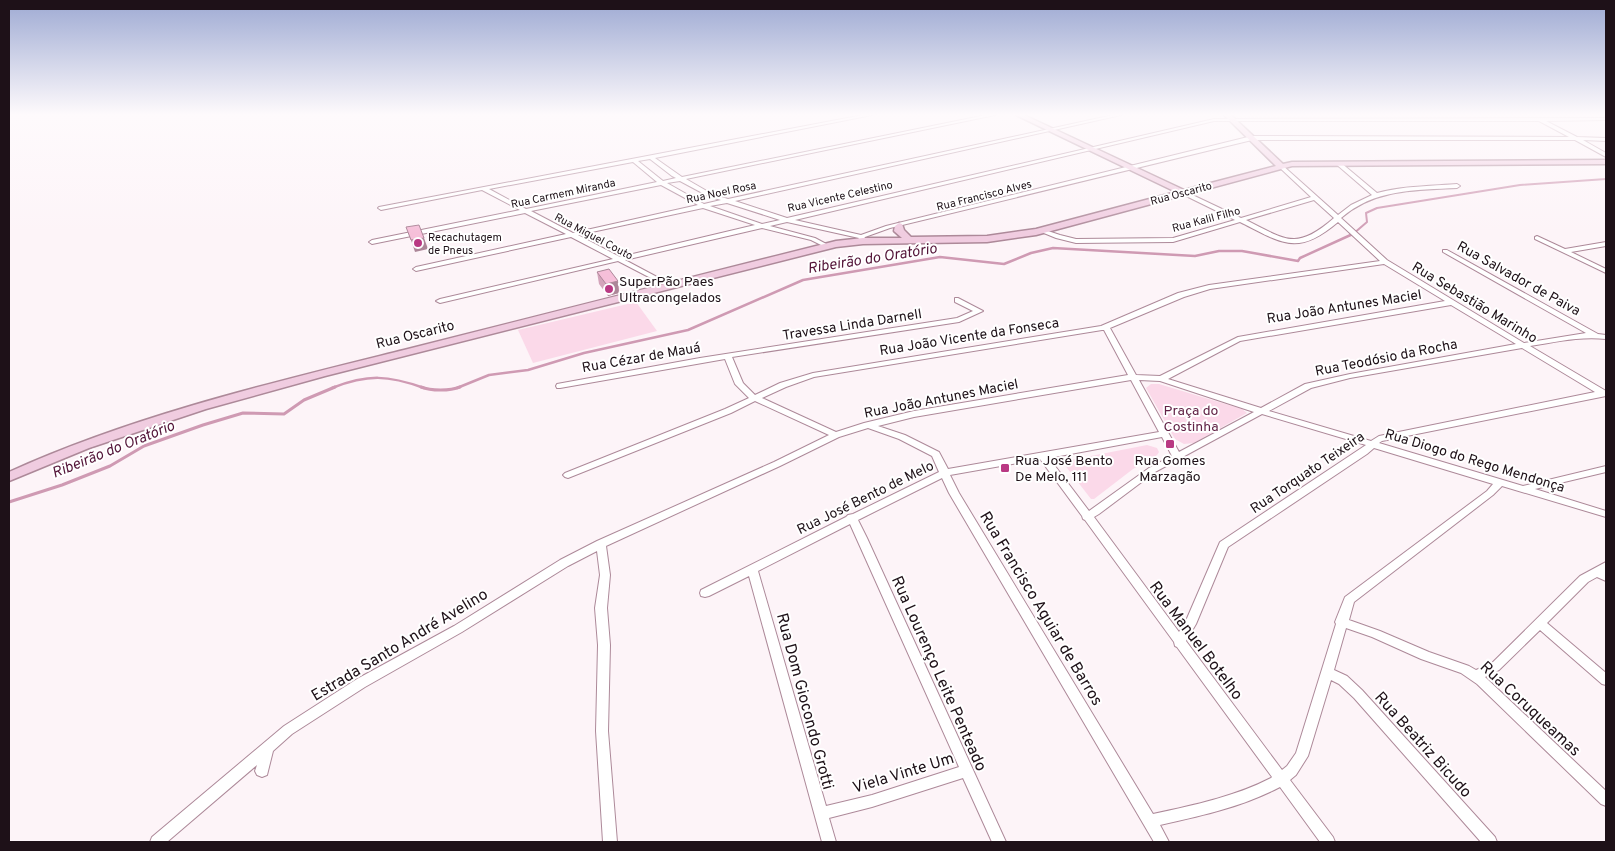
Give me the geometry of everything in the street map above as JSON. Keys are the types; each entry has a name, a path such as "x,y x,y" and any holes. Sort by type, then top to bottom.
{"main road":[{"path":"1101,155 1182,192"},
{"path":"1269,155 1281,166"},
{"name":"Rua Oscarito","path":"9,477 67,452 118,434 216,404 321,374 670,286 813,244 832,245 861,238 993,239 1042,231 1182,192 1297,163 1606,162"},
{"path":"900,226 899,231 907,237"},
{"name":"Rua Oscarito","path":"875,238 907,237 938,239"}],"street":[{"path":"381,208 664,155"},
{"name":"Rua Carmem Miranda","path":"372,242 799,155"},
{"name":"Rua Noel Rosa","path":"416,269 937,155"},
{"name":"Rua Vicente Celestino","path":"440,301 1064,155"},
{"name":"Rua Francisco Alves","path":"861,238 888,227 900,226 1187,155"},
{"path":"652,157 681,179 710,195 784,220 861,238"},
{"path":"634,160 662,183 703,206 813,244"},
{"path":"1338,163 1377,196"},
{"path":"1281,166 1341,223"},
{"path":"1182,192 1284,241 1304,241 1341,223 1347,210 1377,196 1397,191 1457,186"},
{"name":"Rua Miguel Couto","path":"484,189 670,286"},
{"name":"Rua Kalil Filho","path":"1042,231 1058,238 1084,241 1173,240 1314,198"},
{"name":"Rua Sebastião Marinho","path":"1341,223 1386,262 1604,394"},
{"name":"Rua Francisco Alves","path":"875,238 900,226"},
{"path":"1537,238 1606,271"},
{"path":"1564,251 1606,244"},
{"name":"Rua Salvador de Paiva","path":"1445,251 1606,341"},
{"name":"Rua João Vicente da Fonseca","path":"568,476 755,399 783,385 814,375 1106,327 1181,296 1209,287 1386,262"},
{"name":"Travessa Linda Darnell","path":"728,356 959,320 979,311 958,300"},
{"name":"Rua João Antunes Maciel","path":"1161,379 1238,338 1453,302"},
{"path":"1106,327 1177,457"},
{"name":"Rua Teodósio da Rocha","path":"1086,517 1096,512 1152,470 1262,410 1319,382 1576,336 1596,335 1606,337"},
{"path":"728,356 740,384 755,399 836,435"},
{"name":"Rua Cézar de Mauá","path":"560,386 728,356"},
{"name":"Rua João Antunes Maciel","path":"680,508 836,435 867,425 914,414 1134,377"},
{"name":"Rua Diogo do Rego Mendonça","path":"1134,377 1161,379 1498,483 1606,514"},
{"name":"Rua Torquato Teixeira","path":"1179,642 1190,624 1224,545 1379,439 1604,394"},
{"name":"Rua Francisco Aguiar de Barros","path":"867,425 930,450 940,458 954,493 1162,842"},
{"name":"Rua José Bento de Melo","path":"705,593 851,517 945,473 1165,434"},
{"name":"Rua Manuel Botelho","path":"1042,455 1328,842"},
{"path":"1523,490 1606,469"},
{"path":"1150,821 1217,805 1264,790 1282,780 1298,765 1349,600 1490,493 1498,483"},
{"name":"Estrada Santo André Avelino","path":"157,842 267,748 315,712 564,563 680,508"},
{"name":"Rua Lourenço Leite Penteado","path":"851,517 999,842"},
{"path":"601,544 605,575 601,608 604,645 601,706 610,842"},
{"name":"Rua Dom Giocondo Grotti","path":"752,569 829,842"},
{"path":"1475,676 1495,667 1584,579 1603,572"},
{"name":"Rua Coruqueamas","path":"1341,622 1376,634 1425,656 1465,669 1475,676 1606,800"},
{"path":"1540,623 1606,680"},
{"name":"Rua Beatriz Bicudo","path":"1328,673 1343,680 1358,694 1490,842"},
{"path":"262,771 267,748"},
{"name":"Viela Vinte Um","path":"820,814 872,801 966,771"}],"green space":[{"path":"636,302 657,331 533,363 518,330"},
{"name":"Praça do Costinha","path":"1151,384 1159,384 1242,409 1247,413 1194,443 1184,444 1175,439 1146,388"},
{"path":"1147,445 1157,448 1159,452 1157,455 1133,469 1094,499 1091,499 1064,464 1065,461"}],"building":[{"path":"419,225 424,238 411,240 406,227"},
{"path":"609,269 618,281 606,284 597,272"}],"waterway":[{"name":"Ribeirão do Oratório","path":"1353,234 1367,222 1366,213 1377,208 1520,185 1606,179"},
{"name":"Ribeirão do Oratório","path":"459,387 489,375 528,370 584,353 688,330 803,280 940,257 1004,264 1031,253 1053,248 1195,256 1219,251 1242,251 1298,261 1300,258 1353,234"},
{"name":"Ribeirão do Oratório","path":"332,388 367,378 389,379 424,388"},
{"name":"Ribeirão do Oratório","path":"9,502 62,485 110,466 144,446 203,425 243,413 284,414 304,400 335,387"},
{"name":"Ribeirão do Oratório","path":"421,387 440,390 459,387"}],"place":[{"name":"Recachutagem de Pneus","path":"418,243"},
{"name":"SuperPão Paes Ultracongelados","path":"609,289"},
{"name":"Rua Gomes Marzagão","path":"1170,444"},
{"name":"Rua José Bento De Melo, 111","path":"1005,468"}]}
